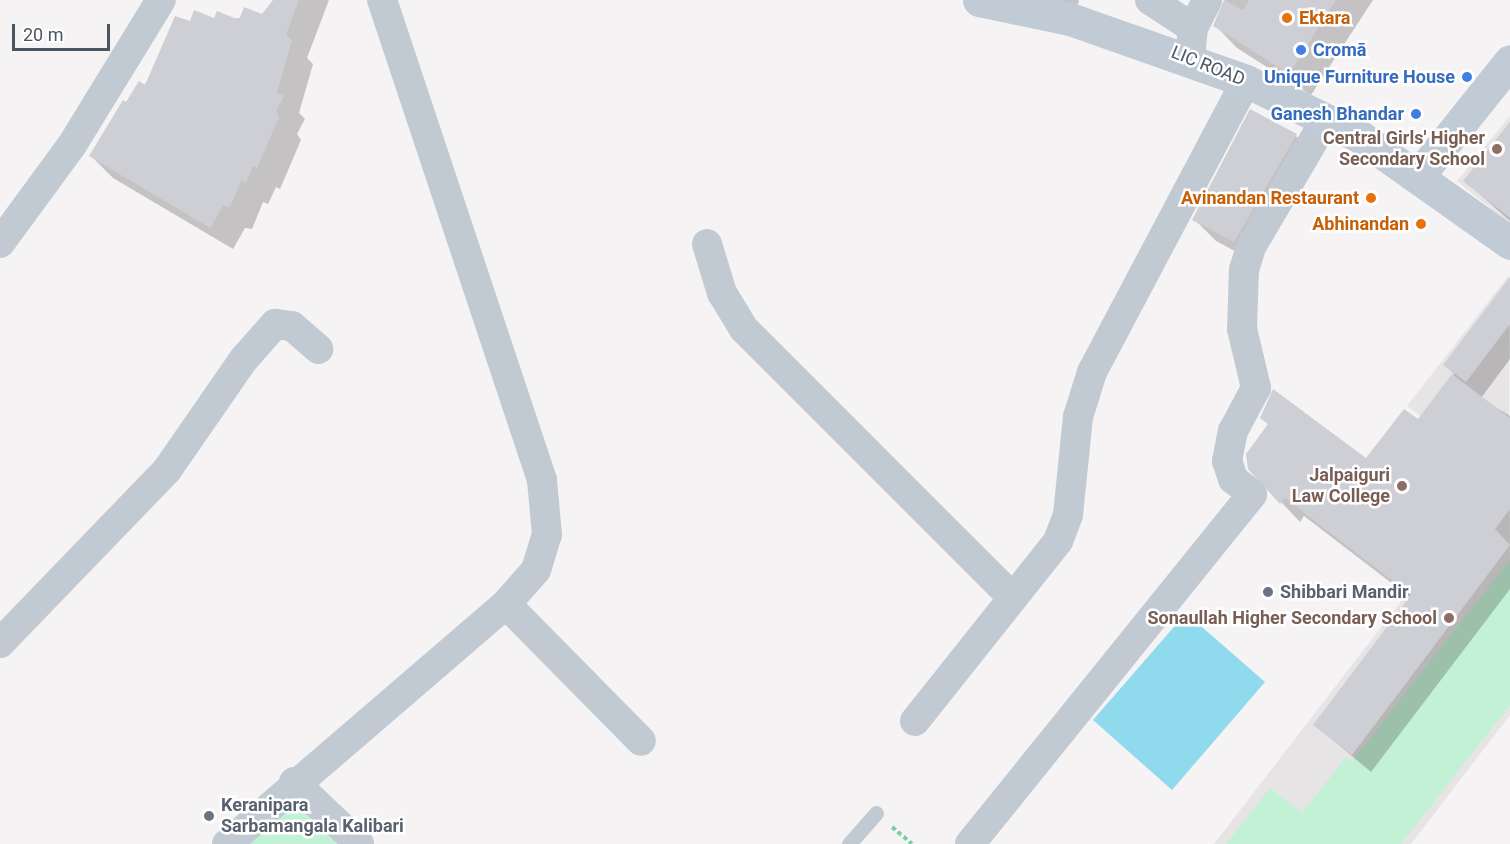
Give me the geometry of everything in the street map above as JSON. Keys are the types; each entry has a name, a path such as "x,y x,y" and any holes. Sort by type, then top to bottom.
{"main road":[{"name":"LIC ROAD","path":"979,0 1192,43 1246,81 1359,136 1510,243"},
{"path":"1418,176 1510,61"},
{"path":"1359,136 1413,145 1458,126"}],"street":[{"path":"0,243 72,145 161,0"},
{"path":"227,844 294,782 506,604 536,570 547,535 542,480 382,0"},
{"path":"1150,0 1192,43 1207,0"},
{"path":"915,721 1058,541 1068,515 1073,444 1092,372 1246,81"},
{"path":"970,844 1252,494 1233,479 1227,461 1233,430 1256,388 1242,329 1244,270 1251,247 1326,119"},
{"path":"707,244 722,293 751,337 1013,598"},
{"path":"0,643 167,470 244,359 275,324 292,326 318,350"},
{"path":"506,604 641,741"},
{"path":"294,782 359,844"}],"lane":[{"path":"849,844 876,813"}],"shaded area":[{"name":"Central Girls' Higher Secondary School","path":"1510,116 1510,224 1457,181"},
{"name":"Sonaullah Higher Secondary School","path":"1509,275 1510,715 1411,844 1214,844 1463,521 1480,462 1407,406"}],"green space":[{"path":"1510,560 1510,705 1401,844 1226,844 1270,788 1302,813 1346,757 1352,761"},
{"path":"278,810 305,811 337,844 243,844"}],"water":[{"path":"1186,613 1265,682 1172,790 1093,720"}],"building":[{"path":"273,0 299,0 286,35 292,40 277,92 284,96 276,111 279,117 257,168 253,166 246,183 241,181 230,207 223,206 210,228 89,156 123,100 126,102 139,81 145,85 175,16 190,21 194,10 214,18 217,11 239,20 244,7 262,14"},
{"path":"1224,0 1243,10 1249,0 1336,0 1289,74 1213,26"},
{"path":"1250,109 1297,134 1234,242 1192,220"},
{"name":"Central Girls' Higher Secondary School","path":"1510,122 1510,218 1463,181"},
{"path":"1510,277 1510,324 1466,382 1443,365"},
{"path":"1452,374 1510,418 1510,509 1495,529 1510,545 1352,755 1313,725 1411,595 1285,498 1280,504 1248,469 1246,454 1268,424 1260,418 1273,389 1366,458 1404,409 1418,419"}],"place":[{"name":"Ektara","path":"1287,18"},
{"name":"Cromā","path":"1301,50"},
{"name":"Unique Furniture House","path":"1467,77"},
{"name":"Ganesh Bhandar","path":"1416,114"},
{"name":"Central Girls' Higher Secondary School","path":"1497,149"},
{"name":"Avinandan Restaurant","path":"1371,198"},
{"name":"Abhinandan","path":"1421,224"},
{"name":"Jalpaiguri Law College","path":"1402,486"},
{"name":"Shibbari Mandir","path":"1268,592"},
{"name":"Sonaullah Higher Secondary School","path":"1449,618"},
{"name":"Keranipara Sarbamangala Kalibari","path":"209,816"}]}
